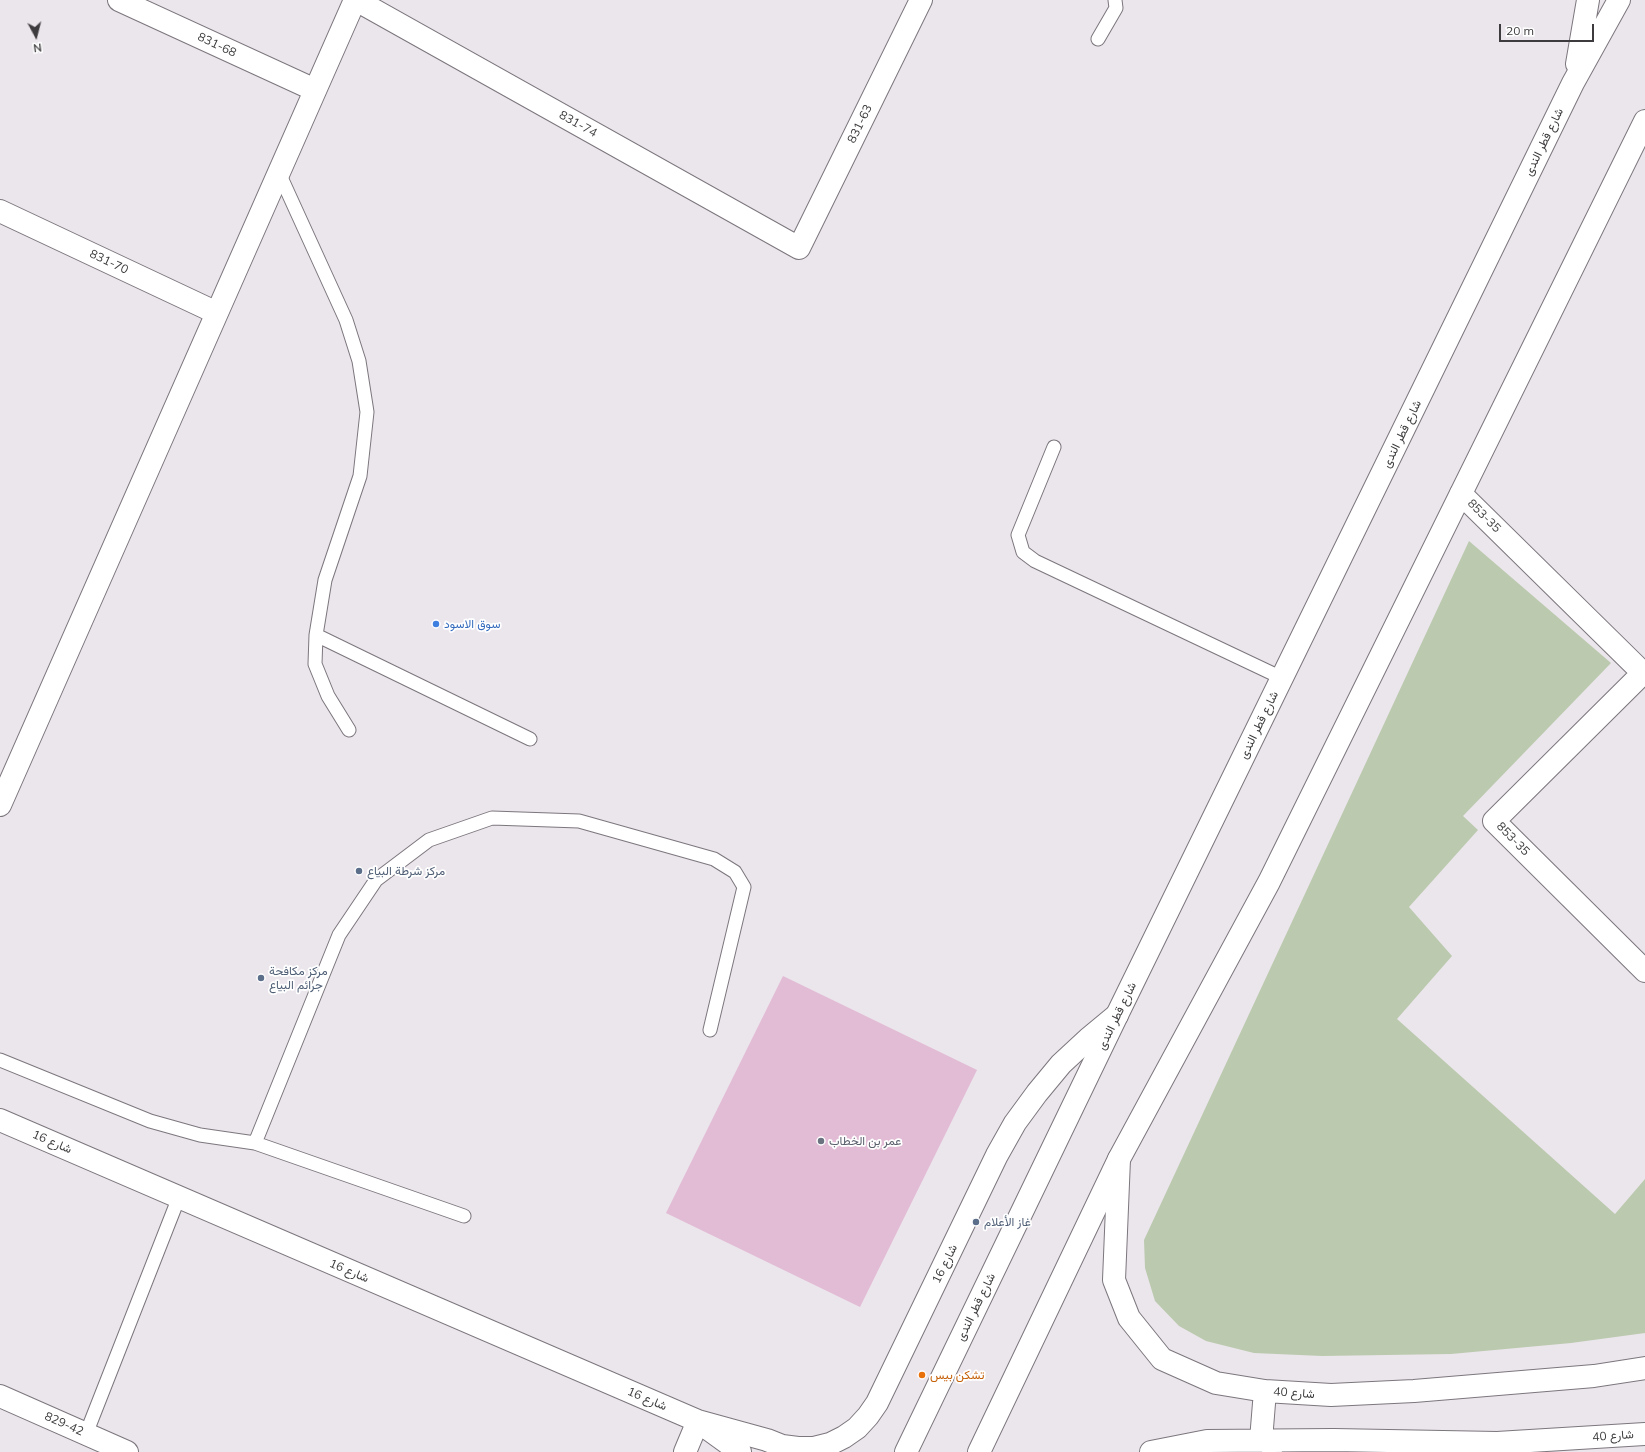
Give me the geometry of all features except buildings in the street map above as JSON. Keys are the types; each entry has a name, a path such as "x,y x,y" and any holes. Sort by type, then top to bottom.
{"main road":[{"name":"831-68","path":"119,0 315,90"},
{"path":"0,805 355,0"},
{"name":"831-74","path":"355,0 799,248"},
{"name":"831-63","path":"799,248 921,0"},
{"path":"1573,83 1588,0"},
{"name":"شارع قطر الندى","path":"906,1452 1117,1016 1573,83 1619,0"},
{"path":"979,1452 1120,1158 1269,882 1645,121"},
{"name":"831-70","path":"0,211 217,313"},
{"name":"853-35","path":"1461,494 1644,674 1494,821 1645,971"},
{"name":"شارع 16","path":"0,1120 698,1421 767,1440 782,1446 814,1448 830,1444 844,1437 857,1428 868,1416 877,1402 997,1155 1015,1123 1037,1092 1061,1064 1088,1039 1117,1016"},
{"name":"شارع 40","path":"1120,1158 1114,1280 1129,1318 1162,1360 1216,1383 1265,1391 1331,1395 1414,1392 1594,1376 1645,1368"},
{"path":"1265,1391 1261,1440 1308,1452"},
{"name":"829-42","path":"0,1396 127,1452"},
{"path":"685,1452 698,1421"},
{"name":"شارع 16","path":"698,1421 740,1452"},
{"name":"شارع 40","path":"1151,1452 1207,1441 1334,1440 1498,1443 1645,1434"}],"lane":[{"path":"1098,39 1116,8 1115,0"},
{"path":"279,173 346,320 359,361 368,412 360,476 324,580 316,635 315,664 328,696 349,730"},
{"path":"1054,447 1018,535 1023,552 1035,561 1282,678"},
{"path":"316,635 530,739"},
{"path":"256,1143 339,935 376,880 429,840 492,818 579,821 714,859 735,872 744,887 710,1030"},
{"path":"0,1060 150,1121 200,1135 256,1143 464,1216"},
{"path":"86,1434 180,1197"}],"green space":[{"path":"1469,541 1611,663 1463,816 1478,830 1409,907 1452,956 1397,1019 1615,1214 1645,1179 1645,1333 1571,1343 1451,1354 1322,1356 1254,1353 1206,1341 1179,1326 1155,1301 1145,1268 1144,1240"}],"place":[{"name":"سوق الاسود","path":"436,624"},
{"name":"مركز شرطة البياع","path":"359,871"},
{"name":"مركز مكافحة جرائم البياع","path":"261,978"},
{"name":"عمر بن الخطاب","path":"821,1141"},
{"name":"غاز الأعلام","path":"976,1222"},
{"name":"تشكن بيس","path":"922,1375"}]}
